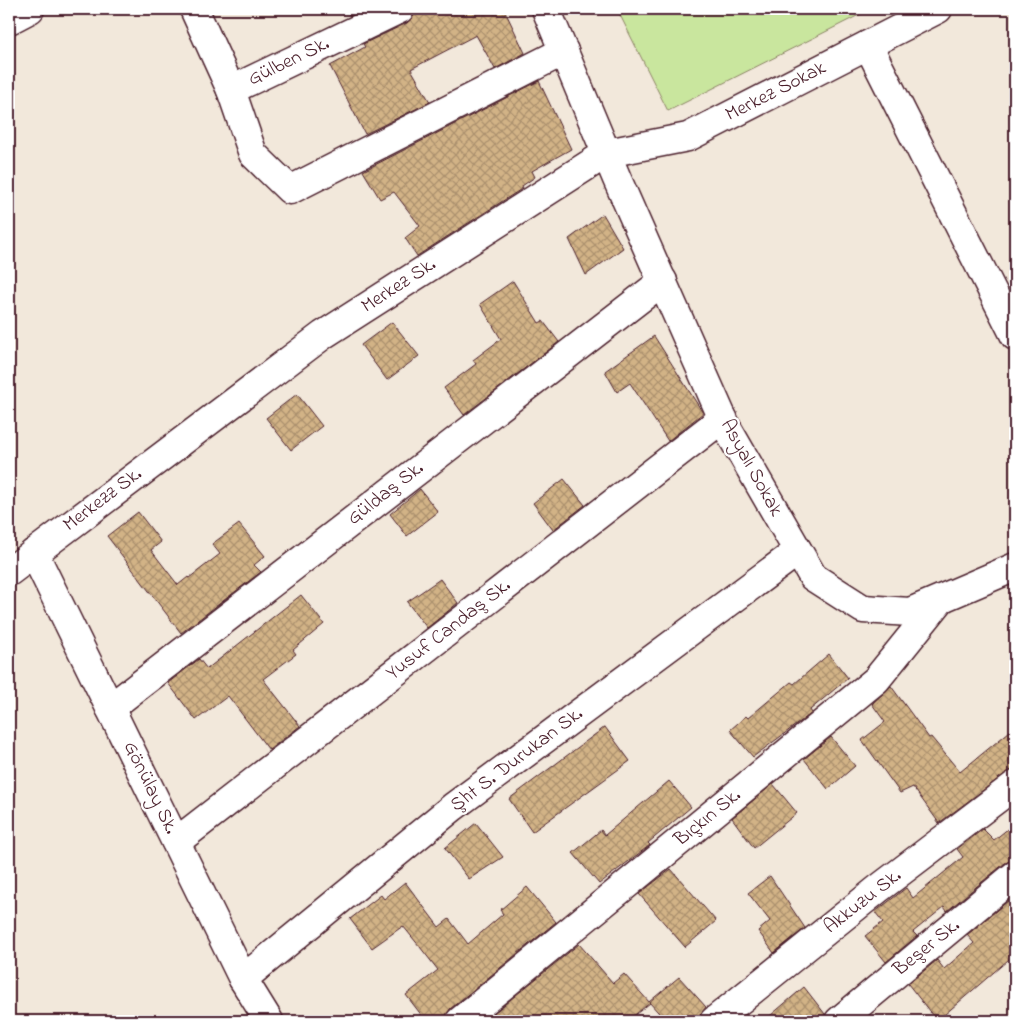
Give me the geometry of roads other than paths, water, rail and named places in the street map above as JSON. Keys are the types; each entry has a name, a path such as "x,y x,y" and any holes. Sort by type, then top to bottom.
{"street":[{"path":"9,20 30,9"},
{"path":"194,9 231,90"},
{"name":"Gülben Sk.","path":"400,9 231,90 253,154 290,190 564,51"},
{"name":"Asyalı Sokak","path":"546,9 606,153 723,418 813,577 863,609 910,612 1015,567"},
{"name":"Merkez Sokak","path":"606,153 688,137 938,9"},
{"path":"868,45 1015,336"},
{"name":"Merkez Sk.","path":"198,428 323,336 606,153"},
{"name":"Güldaş Sk.","path":"110,708 662,281"},
{"name":"Yusuf Candaş Sk.","path":"176,842 723,418"},
{"name":"Merkezz Sk.","path":"9,572 198,428"},
{"name":"Şht S. Durukan Sk.","path":"243,979 453,807 798,551"},
{"name":"Gönülay Sk.","path":"34,553 243,979 270,1021"},
{"name":"Bıçkın Sk.","path":"460,1021 876,680 941,599"},
{"name":"Akkuzu Sk.","path":"714,1021 878,889 1015,785"},
{"name":"Beşer Sk.","path":"839,1021 1015,875"}]}
